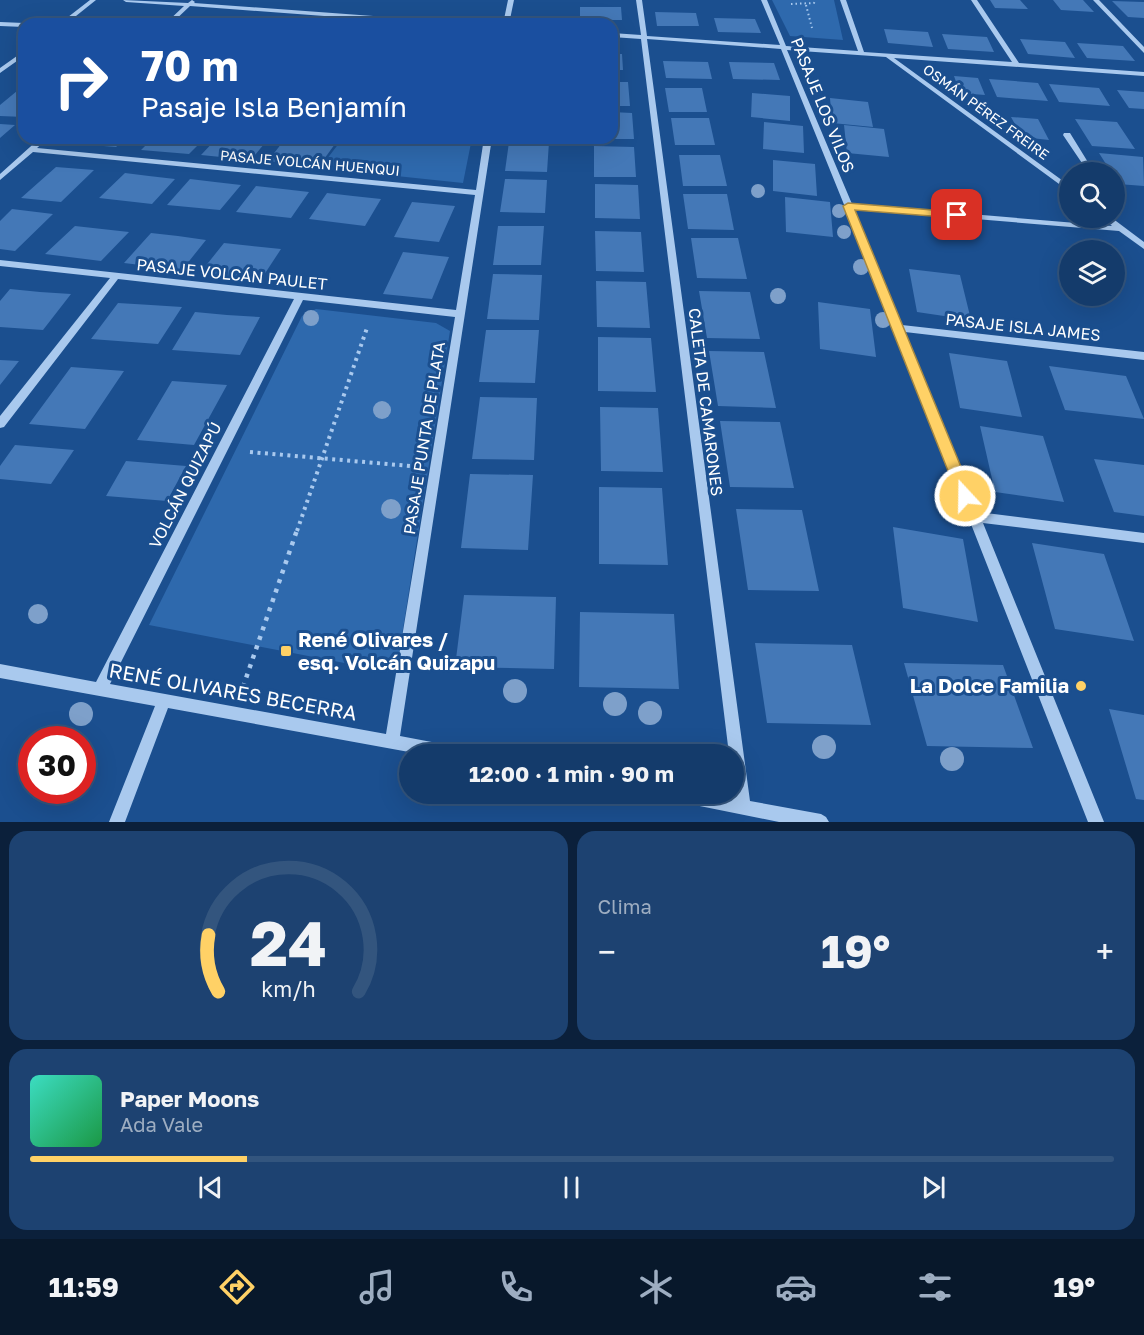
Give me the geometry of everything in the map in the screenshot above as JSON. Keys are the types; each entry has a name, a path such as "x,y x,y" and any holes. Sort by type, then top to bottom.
{"street":[{"path":"70,18 93,0"},
{"path":"126,0 192,2 383,18"},
{"path":"507,18 511,0"},
{"name":"CALETA DE CAMARONES","path":"639,0 743,807"},
{"name":"PASAJE LOS VILOS","path":"764,0 899,328 1096,822"},
{"path":"843,0 862,54"},
{"path":"974,0 1017,65"},
{"path":"1096,0 1144,51"},
{"path":"175,18 192,2"},
{"path":"0,24 18,25"},
{"path":"618,36 1144,74"},
{"name":"OSMÁN PÉREZ FREIRE","path":"887,56 1059,182"},
{"path":"0,71 18,57"},
{"path":"1067,135 1085,162"},
{"path":"0,178 38,144"},
{"name":"PASAJE PUNTA DE PLATA","path":"392,742 487,144"},
{"name":"PASAJE VOLCÁN HUENQUI","path":"31,150 479,193"},
{"path":"848,206 1122,229 1144,246"},
{"name":"PASAJE VOLCÁN PAULET","path":"0,263 460,314"},
{"path":"0,424 116,276"},
{"name":"VOLCÁN QUIZAPÚ","path":"100,689 300,296"},
{"name":"PASAJE ISLA JAMES","path":"899,328 1144,356"},
{"path":"974,517 1144,538"},
{"name":"RENÉ OLIVARES BECERRA","path":"0,671 403,744"},
{"path":"117,822 164,701"},
{"path":"726,804 821,822"}],"path":[{"path":"813,28 806,5 814,3 815,0"},
{"path":"234,714 375,305"},
{"path":"222,449 435,469"}],"shaded area":[{"path":"772,0 834,0 843,40 790,36"},
{"path":"338,144 471,144 463,183 320,168"},
{"path":"316,309 436,323 450,331 396,673 149,625 302,316"}],"building":[{"path":"990,0 1020,0 1028,9 995,8"},
{"path":"1053,0 1083,0 1094,12 1061,10"},
{"path":"1112,1 1144,2 1144,18 1128,17"},
{"path":"580,7 621,7 622,20 618,18 580,18"},
{"path":"655,12 696,13 699,26 657,26"},
{"path":"714,18 755,19 761,33 718,32"},
{"path":"884,29 928,32 933,47 888,43"},
{"path":"942,34 987,37 994,52 948,49"},
{"path":"1020,39 1065,42 1075,58 1028,54"},
{"path":"1077,43 1123,46 1135,61 1087,58"},
{"path":"618,54 622,54 623,70 618,70"},
{"path":"663,61 708,62 712,79 666,78"},
{"path":"729,62 774,63 780,80 733,79"},
{"path":"954,76 978,78 985,95 960,93"},
{"path":"989,79 1038,83 1048,101 997,97"},
{"path":"618,82 628,82 630,106 618,106"},
{"path":"1049,84 1099,88 1110,106 1059,102"},
{"path":"665,88 702,88 707,112 669,112"},
{"path":"1117,90 1144,92 1144,109 1129,108"},
{"path":"18,91 18,117 0,116 0,105"},
{"path":"752,93 790,96 790,121 751,117"},
{"path":"830,98 868,102 873,127 832,123"},
{"path":"618,112 632,113 634,139 618,139"},
{"path":"1011,117 1038,119 1049,140 1022,137"},
{"path":"671,118 709,118 715,145 675,145"},
{"path":"1075,119 1117,122 1135,149 1092,146"},
{"path":"764,122 803,126 804,153 763,149"},
{"path":"0,124 15,125 0,138"},
{"path":"844,125 884,129 889,157 847,153"},
{"path":"79,144 119,144 116,147"},
{"path":"147,144 199,144 189,154 141,150"},
{"path":"211,144 264,144 251,160 201,155"},
{"path":"281,144 335,144 319,166 268,161"},
{"path":"509,144 549,144 547,172 505,171"},
{"path":"594,146 634,147 636,177 594,177"},
{"path":"1099,153 1143,157 1144,186 1125,185 1125,162 1105,162"},
{"path":"679,155 720,155 727,186 683,186"},
{"path":"773,160 815,164 817,196 773,191"},
{"path":"56,167 94,170 61,202 21,198"},
{"path":"125,173 175,179 152,204 99,198"},
{"path":"190,179 241,185 220,210 167,205"},
{"path":"505,179 547,180 545,213 500,212"},
{"path":"595,184 638,185 640,219 595,218"},
{"path":"256,186 309,192 291,218 236,212"},
{"path":"327,193 381,199 365,226 309,219"},
{"path":"683,194 727,194 734,230 688,229"},
{"path":"785,197 830,202 833,237 786,232"},
{"path":"412,202 455,206 439,242 394,237"},
{"path":"12,209 53,214 15,251 0,249 0,221"},
{"path":"75,226 129,232 101,261 45,254"},
{"path":"498,226 544,226 541,265 493,265"},
{"path":"595,231 641,232 644,272 596,271"},
{"path":"151,233 206,240 182,270 124,263"},
{"path":"691,238 738,238 747,279 697,278"},
{"path":"224,243 281,249 260,281 200,273"},
{"path":"403,252 449,257 432,299 383,294"},
{"path":"909,269 960,275 971,320 917,312"},
{"path":"493,274 542,275 539,320 487,319"},
{"path":"596,281 646,282 650,328 597,327"},
{"path":"10,289 71,294 43,330 0,327 0,301"},
{"path":"699,291 750,292 760,339 707,338"},
{"path":"818,302 870,309 876,357 820,349"},
{"path":"118,303 182,307 158,344 91,339"},
{"path":"195,312 260,317 240,355 172,350"},
{"path":"486,330 539,330 535,383 479,382"},
{"path":"598,337 651,338 656,392 598,391"},
{"path":"709,351 764,352 776,408 718,406"},
{"path":"949,353 1007,361 1022,417 960,408"},
{"path":"0,360 19,361 0,385"},
{"path":"1049,366 1126,376 1144,419 1065,410"},
{"path":"71,367 124,371 85,429 29,424"},
{"path":"172,381 227,385 194,445 137,440"},
{"path":"480,397 537,398 534,460 472,459"},
{"path":"600,407 658,408 663,472 601,471"},
{"path":"720,421 780,422 794,488 730,487"},
{"path":"980,426 1043,436 1064,502 995,492"},
{"path":"15,445 74,450 51,484 0,479 0,466"},
{"path":"1094,459 1144,465 1144,516 1114,512"},
{"path":"126,461 186,466 167,501 106,496"},
{"path":"470,474 533,475 528,550 461,548"},
{"path":"599,487 662,488 668,565 599,564"},
{"path":"736,509 802,510 819,591 748,590"},
{"path":"893,527 963,539 978,622 903,608"},
{"path":"1032,543 1104,554 1134,641 1055,629"},
{"path":"464,595 556,597 554,669 455,667"},
{"path":"580,612 674,614 679,689 579,687"},
{"path":"755,643 852,645 871,725 767,723"},
{"path":"904,663 1003,665 1033,748 927,746"},
{"path":"1109,709 1144,715 1144,800 1136,799"}],"place":[{"name":"René Olivares / esq. Volcán Quizapu","path":"286,651"},
{"name":"La Dolce Familia","path":"1081,686"}],"route":[{"path":"957,215 848,206 965,496"}]}
